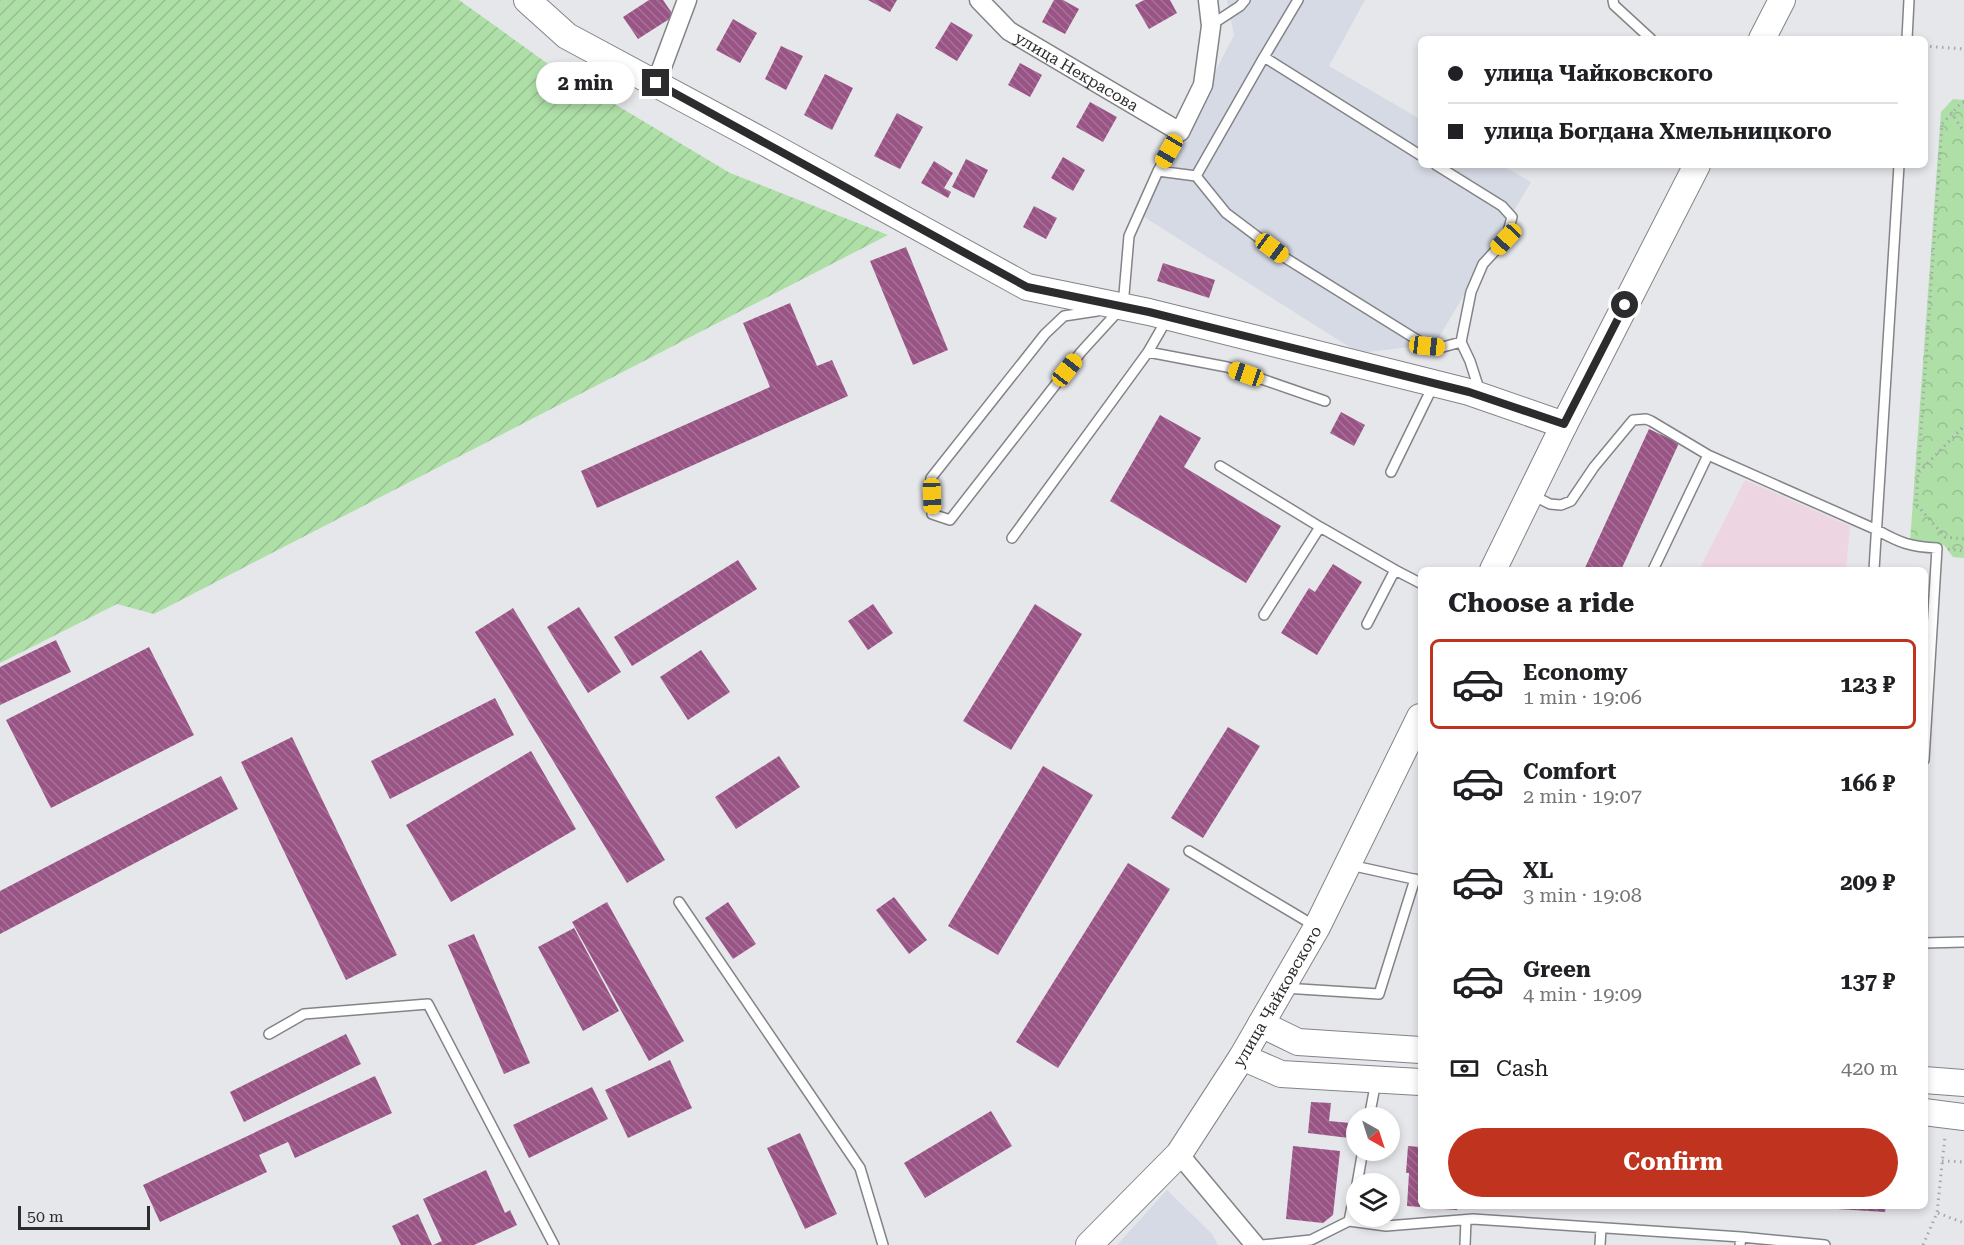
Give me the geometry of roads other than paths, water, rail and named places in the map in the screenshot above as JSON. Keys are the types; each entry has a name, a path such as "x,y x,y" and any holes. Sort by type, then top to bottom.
{"main road":[{"path":"527,0 567,36 1027,287 1123,306 1434,384 1564,424"},
{"path":"1764,36 1782,0"},
{"path":"1494,567 1695,168"},
{"name":"улица Чайковского","path":"1089,1245 1179,1154 1242,1057 1317,927 1418,721"},
{"path":"1261,1024 1298,1042 1418,1050"},
{"path":"1242,1057 1281,1074 1418,1082"},
{"path":"1928,1080 1964,1083"},
{"path":"1928,1113 1955,1123"}],"street":[{"path":"656,83 687,0"},
{"name":"улица Некрасова","path":"980,0 1009,31 1180,132"},
{"path":"1180,132 1203,85 1211,26 1208,0"},
{"path":"1179,1154 1255,1245"}],"lane":[{"path":"1211,26 1245,0"},
{"path":"1196,176 1298,0"},
{"path":"1613,0 1614,5 1648,36"},
{"path":"1906,36 1909,0"},
{"path":"1264,57 1418,154"},
{"path":"1123,306 1064,316 1045,334 931,478 932,514 950,520 1081,352 1123,306 1129,236 1158,171 1180,132"},
{"path":"1441,168 1502,206 1512,217 1506,239 1483,264 1471,292 1461,342 1482,397"},
{"path":"1874,567 1899,168"},
{"path":"1158,171 1196,176 1226,213 1287,259 1427,346 1443,347 1461,342"},
{"path":"1012,538 1148,352 1169,317"},
{"path":"1148,352 1227,367 1325,401"},
{"path":"1391,472 1434,384"},
{"path":"1530,494 1550,504 1561,505 1571,501 1594,467 1633,420 1646,419 1708,455 1907,545 1937,548 1928,695"},
{"path":"1654,567 1708,455"},
{"path":"1220,466 1320,527 1418,582"},
{"path":"1264,615 1320,527"},
{"path":"1366,624 1395,570"},
{"path":"1189,851 1317,927"},
{"path":"1283,987 1379,994 1418,880 1348,865"},
{"path":"679,902 860,1168 883,1245"},
{"path":"1928,943 1964,942"},
{"path":"269,1034 304,1014 428,1004 554,1245"},
{"path":"1371,1107 1377,1079"},
{"path":"1400,1225 1466,1220 1601,1228 1740,1241 1825,1245"},
{"path":"1465,1245 1466,1220"},
{"path":"1262,1245 1311,1240 1346,1223"},
{"path":"1600,1245 1601,1228"}]}
